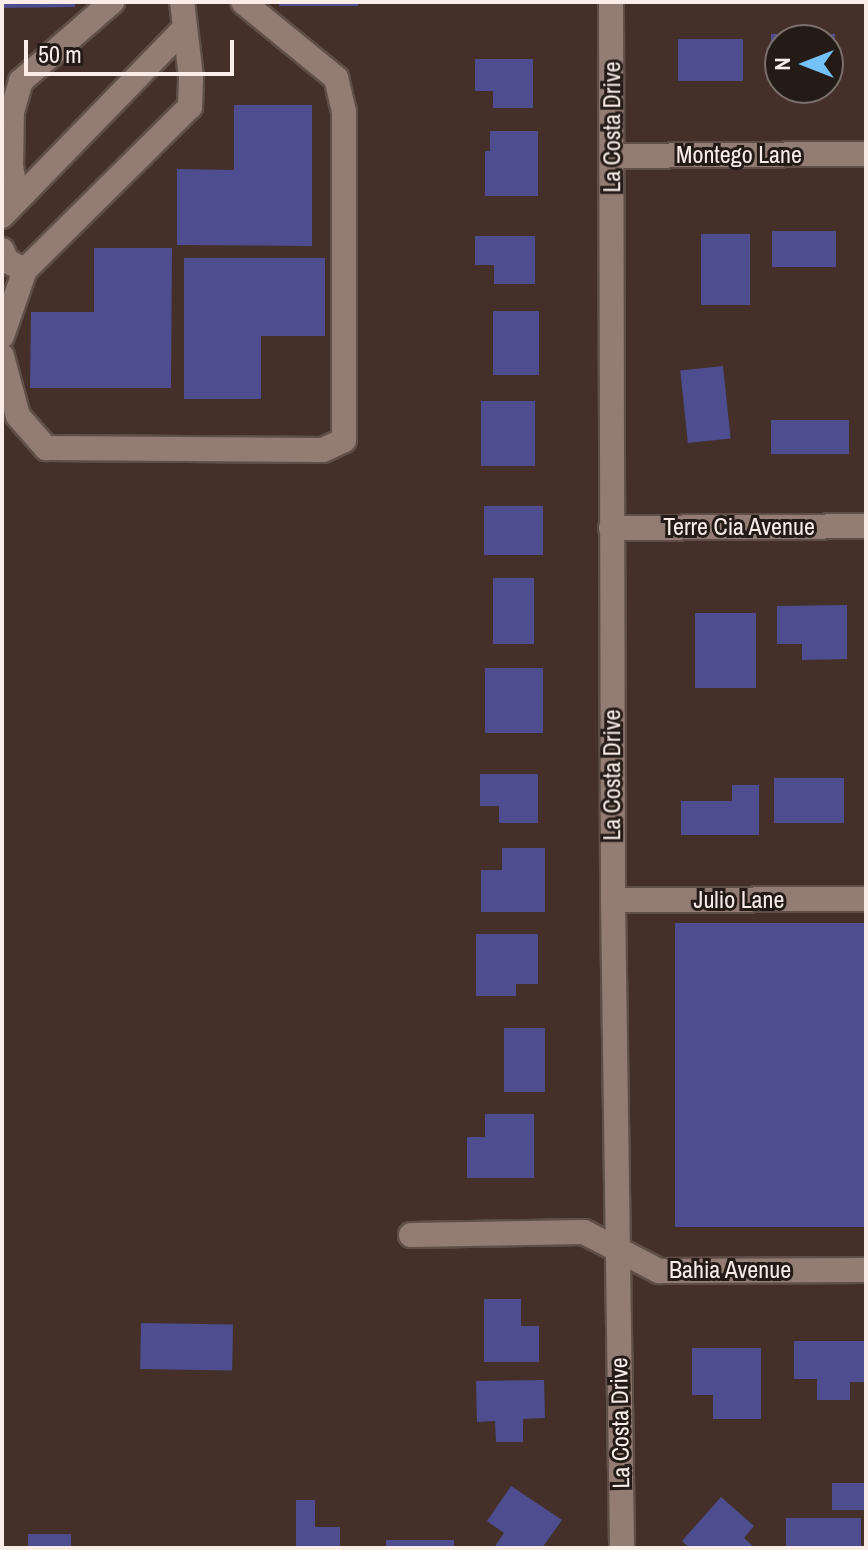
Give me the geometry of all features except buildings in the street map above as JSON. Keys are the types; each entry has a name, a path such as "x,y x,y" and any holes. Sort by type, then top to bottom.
{"street":[{"path":"10,208 12,112 21,81 112,2"},
{"path":"2,336 25,270 190,107 191,77 182,2"},
{"path":"2,356 18,416 46,448 323,450 344,440 344,112 336,78 243,2"},
{"name":"La Costa Drive","path":"611,2 613,900 622,1548"},
{"path":"10,208 185,28"},
{"name":"Montego Lane","path":"613,156 866,154"},
{"path":"2,250 7,261 25,270"},
{"name":"Terre Cia Avenue","path":"611,528 866,526"},
{"name":"Julio Lane","path":"613,900 866,899"},
{"name":"Bahia Avenue","path":"411,1235 584,1232 659,1271 866,1270"}]}
